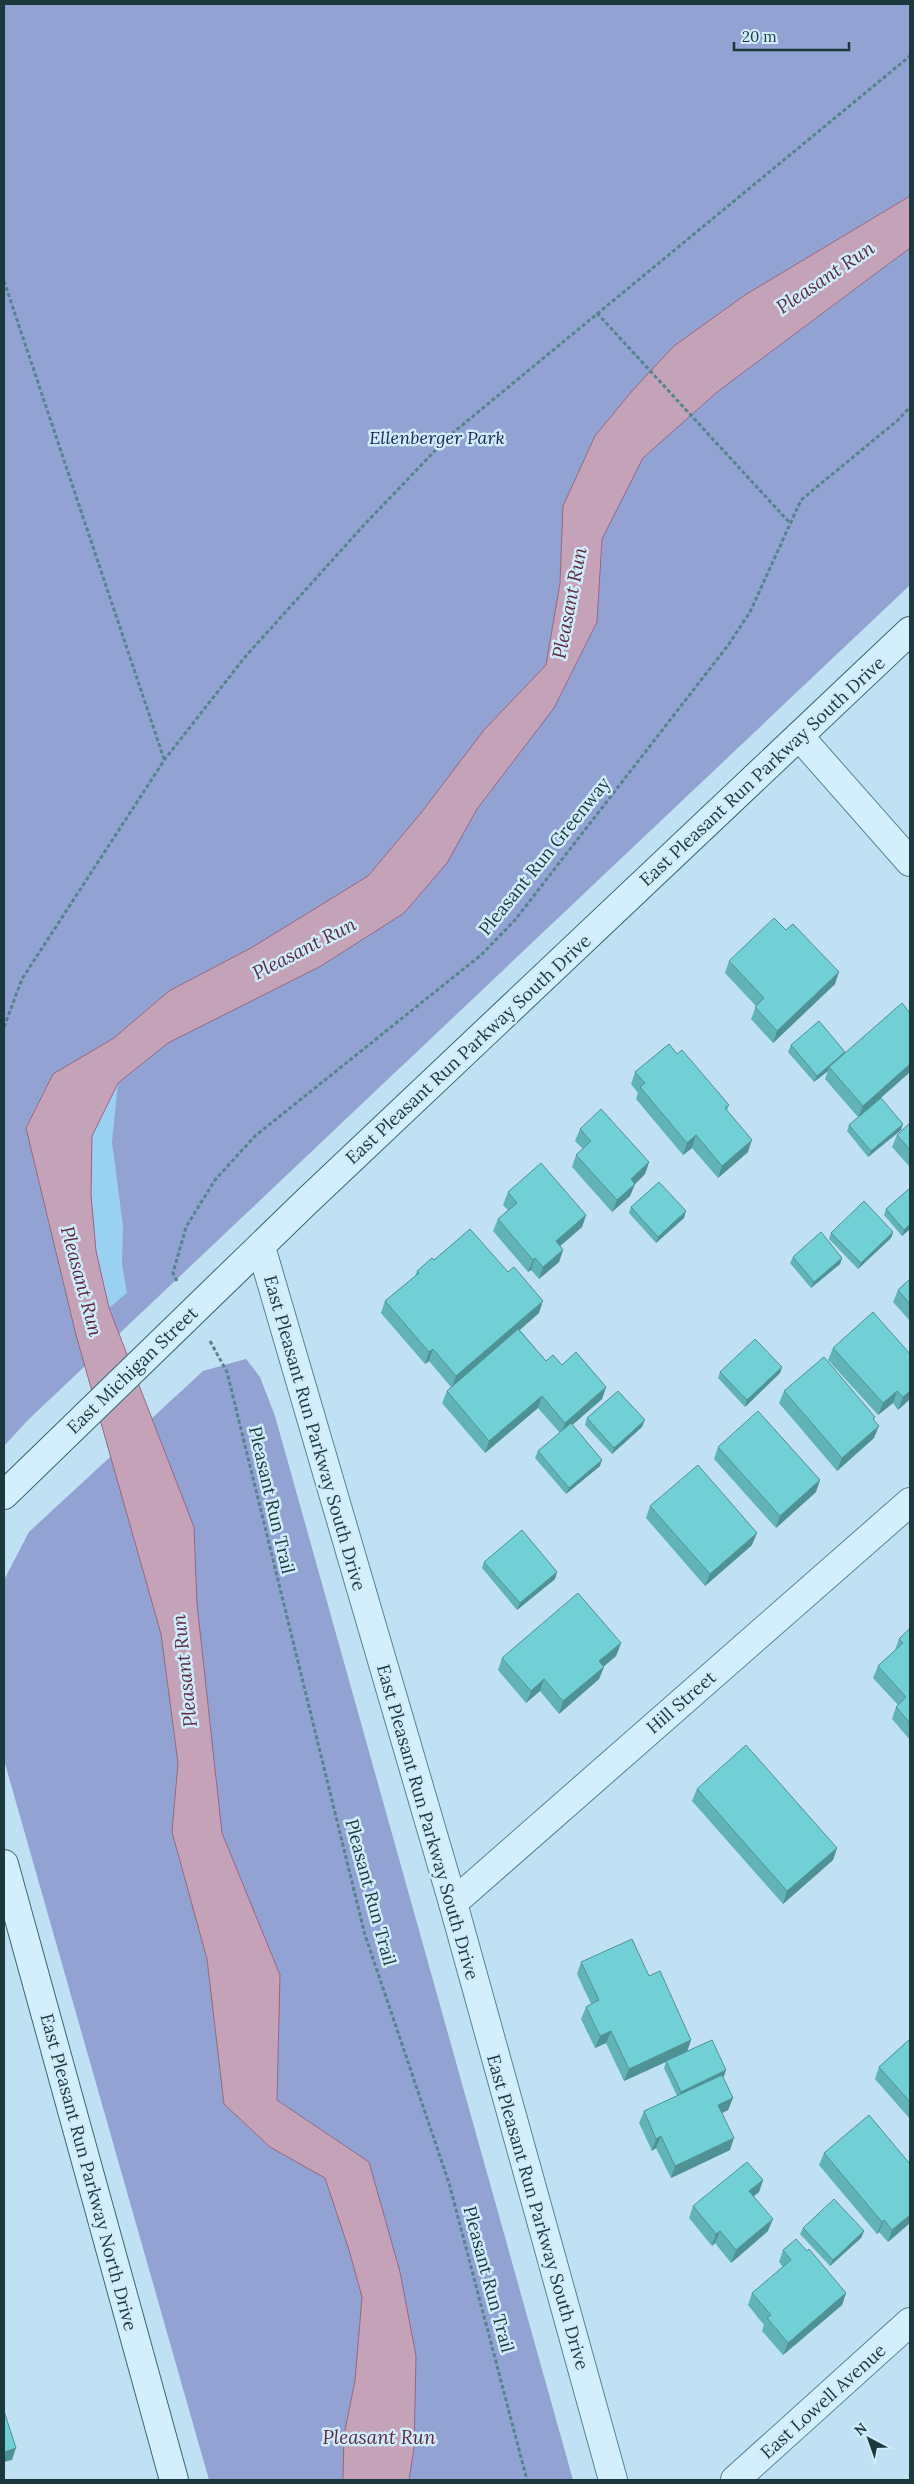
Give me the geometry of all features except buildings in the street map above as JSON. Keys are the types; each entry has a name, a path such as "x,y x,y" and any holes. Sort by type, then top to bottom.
{"street":[{"name":"East Pleasant Run Parkway South Drive","path":"613,2480 453,1903 261,1247 910,631"},
{"path":"799,736 910,862"},
{"name":"East Michigan Street","path":"10,1488 186,1306 261,1247"},
{"name":"Hill Street","path":"453,1903 910,1502"},
{"name":"East Pleasant Run Parkway North Drive","path":"4,1864 174,2480"},
{"name":"East Lowell Avenue","path":"735,2480 910,2322"}],"path":[{"path":"4,1027 22,979 164,759 245,657 364,524 449,436 910,56"},
{"path":"4,281 164,759"},
{"path":"597,313 701,428 790,522"},
{"name":"Pleasant Run Greenway","path":"186,1306 173,1273 186,1227 214,1180 255,1136 480,955 515,920 729,644 750,612 801,500 884,432 910,407"},
{"name":"Pleasant Run Trail","path":"186,1306 227,1372 365,1935 449,2183 527,2480"}],"green space":[{"name":"Ellenberger Park","path":"4,4 910,4 910,585 28,1420 4,1446"},
{"path":"246,1359 260,1377 275,1416 573,2480 209,2480 4,1760 4,1580 29,1532 203,1371"}],"sand":[{"path":"118,1083 112,1142 123,1226 122,1264 127,1293 109,1308 96,1251 91,1195 92,1136"}],"water":[{"name":"Pleasant Run","path":"910,196 910,248 717,392 643,458 602,539 597,622 554,708 477,809 447,863 404,913 321,966 168,1043 118,1083 92,1136 91,1195 96,1251 109,1308 194,1527 197,1604 222,1833 280,1975 277,2100 369,2162 400,2272 416,2356 414,2448 409,2480 343,2480 344,2435 355,2381 362,2297 349,2250 325,2178 270,2147 224,2104 207,1959 172,1832 178,1763 161,1634 76,1335 26,1128 53,1074 114,1038 169,991 251,948 368,876 421,813 484,730 546,665 560,583 563,506 595,436 632,391 674,346 745,295"}]}
